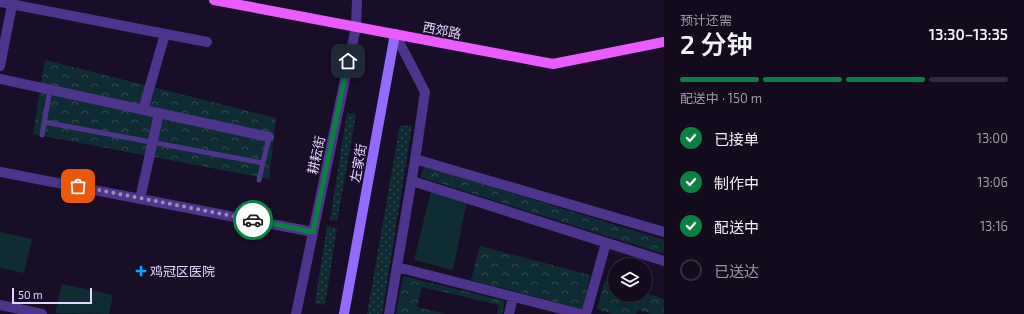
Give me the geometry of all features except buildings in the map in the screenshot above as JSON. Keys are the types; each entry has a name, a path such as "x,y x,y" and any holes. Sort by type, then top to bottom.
{"main road":[{"name":"西郊路","path":"214,0 553,64 664,42"},
{"name":"左家街","path":"344,314 395,34"}],"street":[{"name":"耕耘街","path":"296,314 356,27 357,0"},
{"path":"0,2 12,2 207,42"},
{"path":"0,66 12,2"},
{"path":"143,110 165,34"},
{"path":"389,314 412,181 425,92 395,34"},
{"path":"0,79 269,137"},
{"path":"140,199 159,113"},
{"path":"415,159 664,232"},
{"path":"0,172 313,232"},
{"path":"412,181 664,261"},
{"path":"586,314 606,243"},
{"path":"397,267 581,314"},
{"path":"509,314 513,297"},
{"path":"0,305 42,314"}],"lane":[{"path":"42,135 50,90"},
{"path":"44,122 263,163"},
{"path":"259,180 269,137"}],"green space":[{"path":"45,60 276,118 269,179 33,134"},
{"path":"347,113 356,115 337,221 330,220"},
{"path":"400,125 412,126 382,314 367,314"},
{"path":"424,166 664,240 664,254 420,177"},
{"path":"431,191 467,201 453,270 414,260"},
{"path":"327,226 337,228 325,305 315,303"},
{"path":"0,232 32,239 24,273 0,268"},
{"path":"480,246 590,275 583,309 471,280"},
{"path":"403,276 505,301 502,314 497,314 499,305 422,287 417,307 446,314 396,314"},
{"path":"605,281 608,282 608,302 652,302 652,295 664,299 664,314 653,314 638,310 636,314 613,314 597,309"},
{"path":"62,284 113,295 109,314 55,313"}],"way so far":[{"path":"78,186 253,220"}],"place":[{"name":"鸡冠区医院","path":"141,271"}],"route":[{"path":"253,220 313,232 348,61"}]}
